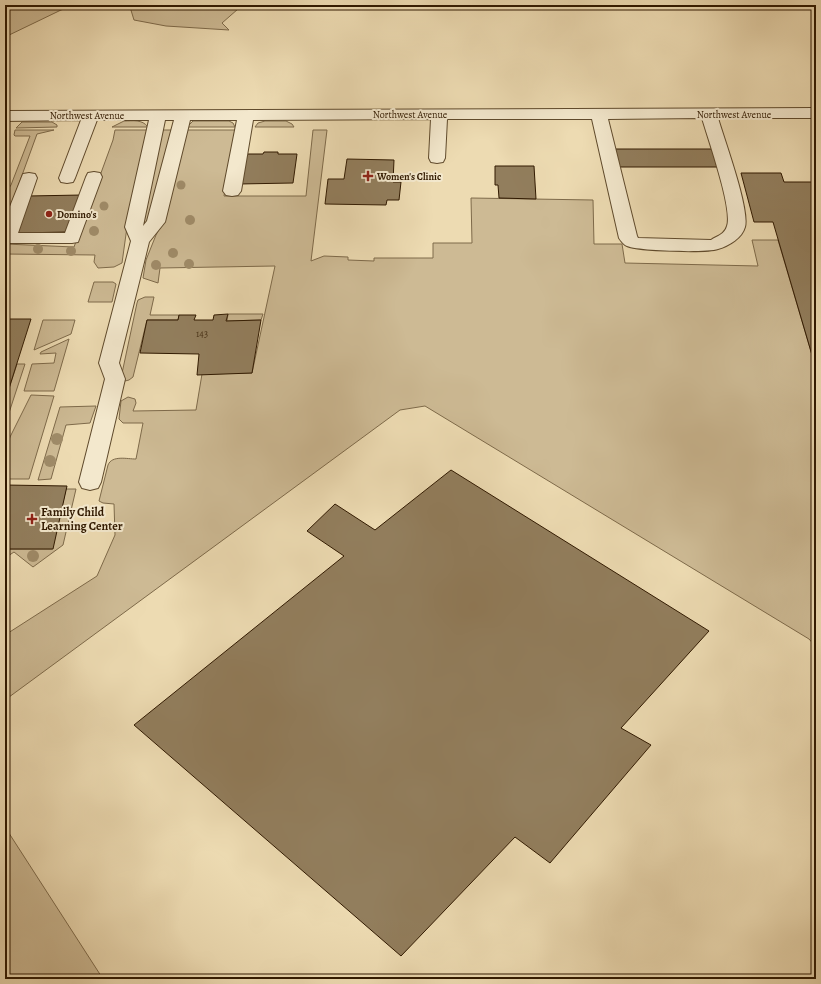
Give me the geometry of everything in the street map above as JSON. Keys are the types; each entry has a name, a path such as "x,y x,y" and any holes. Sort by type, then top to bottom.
{"street":[{"path":"436,158 439,114"},
{"path":"599,114 628,238 632,242 639,244 714,245 728,238 736,227 737,210 709,114"},
{"name":"Northwest Avenue","path":"5,116 816,114"},
{"path":"67,178 91,115"},
{"path":"140,241 134,227 154,131 159,115"},
{"path":"90,482 115,379 109,363 140,241 156,222 183,115"},
{"path":"232,191 246,115"},
{"path":"29,178 7,238 72,238 94,177"}],"shaded area":[{"path":"5,5 77,5 61,10 5,37"},
{"path":"119,5 272,5 238,9 222,23 229,30 166,26 134,20 130,7"},
{"path":"124,121 140,122 146,124 148,127 112,127"},
{"path":"193,121 229,121 233,123 235,127 187,127"},
{"path":"265,121 286,121 294,127 255,127 258,123"},
{"path":"22,122 52,122 57,125 57,127 16,128"},
{"path":"15,130 54,130 37,134 5,222 5,194 11,185 30,136 15,136"},
{"path":"115,130 147,130 128,220 122,263 114,267 98,268 94,262 95,255 5,254 5,244 74,247 113,140"},
{"path":"162,130 173,130 156,202 142,232"},
{"path":"186,130 235,130 224,196 306,196 313,130 327,130 311,261 324,256 348,257 348,260 374,261 374,258 433,258 433,243 472,243 471,198 593,200 594,244 622,244 625,263 758,266 752,240 778,240 812,355 814,376 816,376 816,647 809,639 425,406 400,410 5,700 5,635 97,576 115,535 114,504 99,501 108,465 116,459 136,459 143,423 123,423 119,419 121,401 128,397 135,399 136,403 133,411 196,410 202,374 252,373 275,266 160,268 158,283 143,278 146,260 166,215"},
{"path":"94,282 113,282 116,284 112,302 88,302"},
{"path":"145,297 154,297 150,315 179,315 178,320 147,320 133,377 125,381 121,378 137,303 138,300"},
{"path":"228,314 263,314 261,320 227,321"},
{"path":"43,320 75,320 71,334 34,350"},
{"path":"69,339 54,391 24,391 32,364 54,363 56,353 40,354 41,352"},
{"path":"17,364 25,364 5,425 5,401"},
{"path":"31,395 54,396 29,479 5,479 5,454 10,437"},
{"path":"96,406 90,423 66,425 51,479 38,480 60,407"},
{"path":"66,489 76,489 63,545 33,567 14,552 5,558 5,549 52,549"},
{"path":"5,827 103,979 5,979"}],"building":[{"path":"614,149 712,149 717,167 617,167"},
{"path":"264,152 297,154 293,183 239,184 244,154 263,154"},
{"path":"347,159 394,160 393,182 401,182 399,200 387,200 386,205 325,204 328,179 344,179"},
{"path":"495,166 534,166 536,199 499,198 498,185 495,185"},
{"path":"741,173 781,173 784,182 816,182 816,355 812,355 773,222 754,222"},
{"name":"Domino's","path":"82,195 70,232 15,233 28,196"},
{"path":"228,314 226,321 261,320 252,373 197,375 199,354 140,353 147,320 178,320 179,315 196,315 194,320 213,320 214,315"},
{"path":"5,319 31,319 5,401"},
{"path":"451,470 709,631 621,728 651,745 550,863 515,837 401,956 134,725 344,556 307,531 335,504 375,530"},
{"name":"Family Child Learning Center","path":"5,485 67,486 53,549 5,549"}],"place":[{"name":"Women's Clinic","path":"368,176"},
{"name":"Domino's","path":"49,214"},
{"name":"Family Child Learning Center","path":"32,519"}]}
